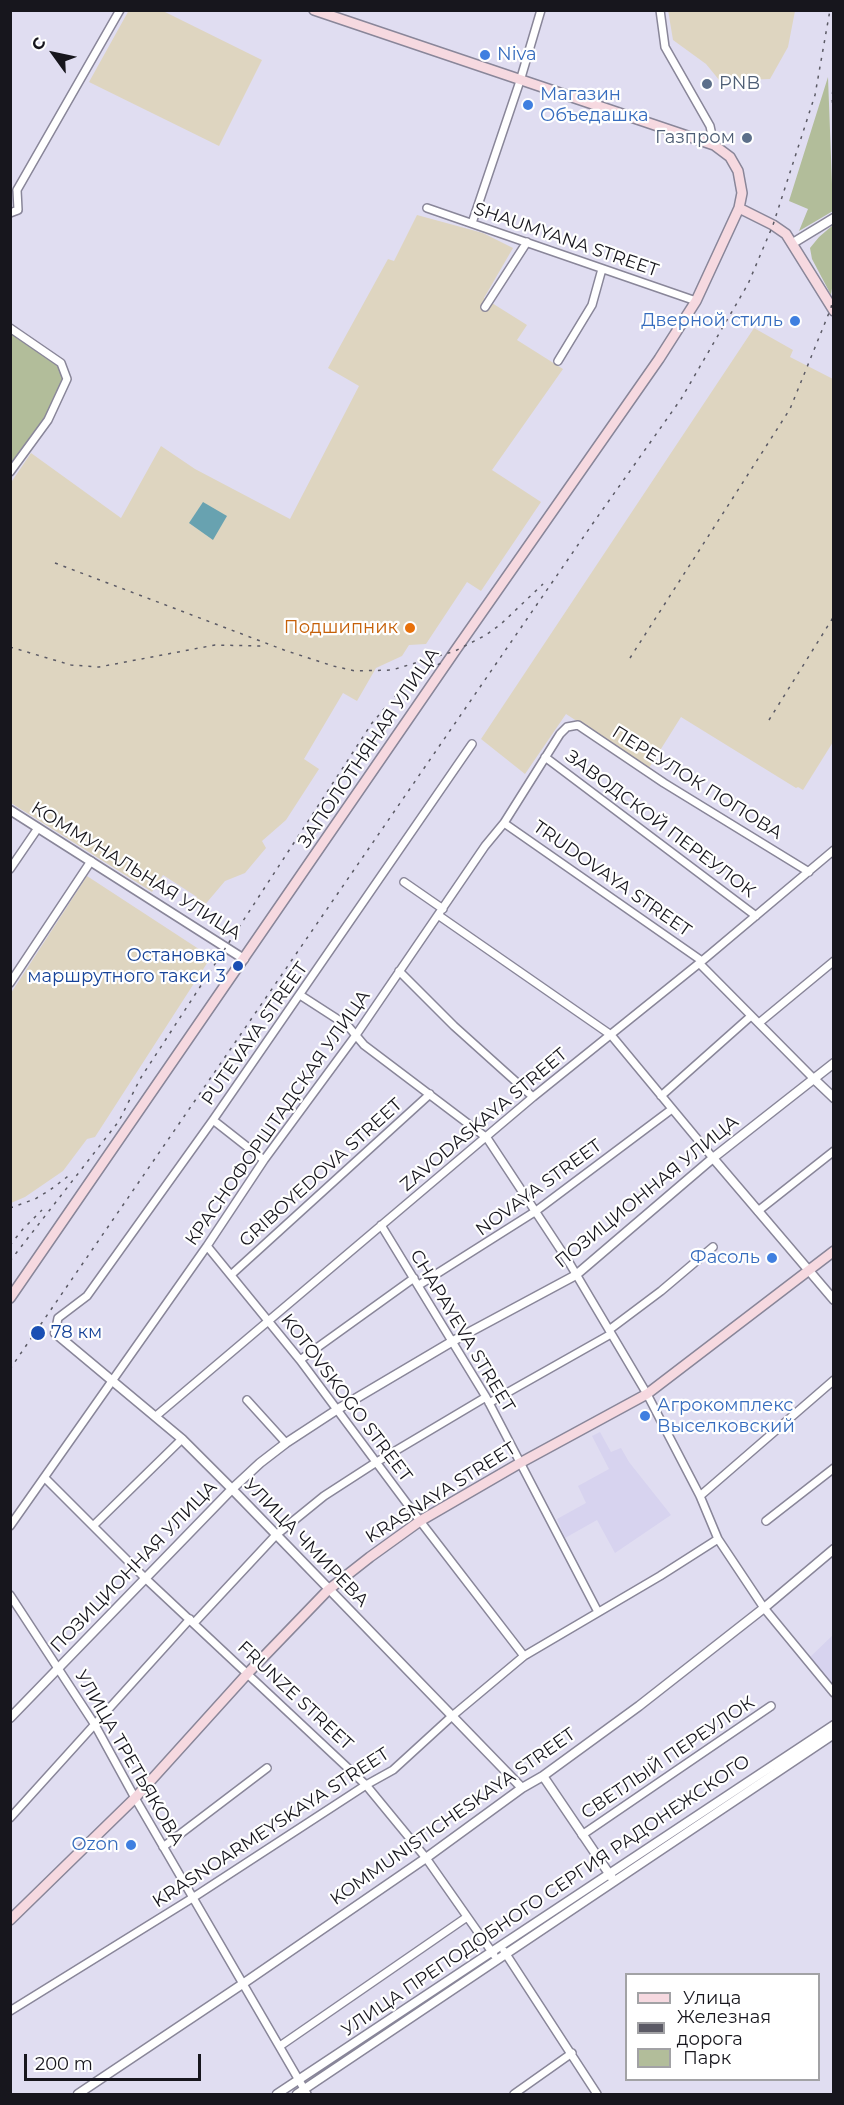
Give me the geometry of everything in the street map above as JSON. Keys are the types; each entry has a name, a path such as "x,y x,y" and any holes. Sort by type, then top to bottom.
{"main road":[{"path":"314,10 714,145 730,157 738,171 742,193 739,208 786,234 834,311"},
{"name":"ЗАПОЛОТНЯНАЯ УЛИЦА","path":"10,1298 659,359 696,301 739,208"},
{"name":"KRASNAYA STREET","path":"11,1920 135,1798 248,1673 328,1590 420,1521 647,1394 834,1251"}],"street":[{"path":"10,213 18,210 14,188 120,10"},
{"path":"472,223 520,81 541,10"},
{"path":"660,10 665,47 710,126 714,145"},
{"name":"SHAUMYANA STREET","path":"427,208 696,301"},
{"path":"793,243 834,218"},
{"path":"485,307 527,242"},
{"path":"558,361 592,305 602,269"},
{"path":"10,328 61,363 67,379 48,420 10,471"},
{"name":"ПЕРЕУЛОК ПОПОВА","path":"567,726 578,724 664,783 809,872"},
{"name":"КРАСНОФОРШТАДСКАЯ УЛИЦА","path":"10,1526 264,1161 356,1035 485,846 504,823 567,726"},
{"name":"PUTEVAYA STREET","path":"55,1333 58,1318 87,1296 213,1120 472,744"},
{"name":"ЗАВОДСКОЙ ПЕРЕУЛОК","path":"545,758 756,916"},
{"name":"КОММУНАЛЬНАЯ УЛИЦА","path":"10,810 244,959"},
{"name":"TRUDOVAYA STREET","path":"504,823 700,962 834,1098"},
{"path":"10,869 39,828"},
{"name":"ZAVODASKAYA STREET","path":"156,1416 533,1097 834,850"},
{"path":"10,983 91,861"},
{"path":"404,882 441,912 611,1035 834,1300"},
{"path":"759,1023 834,961"},
{"path":"399,971 454,1026 533,1097"},
{"path":"300,995 348,1026 364,1045 487,1138 537,1211 647,1394 700,1496 718,1539 764,1608 834,1693"},
{"path":"661,1096 751,1016"},
{"name":"ПОЗИЦИОННАЯ УЛИЦА","path":"10,1718 260,1463 338,1408 453,1341 576,1275 713,1158 834,1063"},
{"name":"GRIBOYEDOVA STREET","path":"232,1274 430,1094"},
{"name":"NOVAYA STREET","path":"419,1285 537,1211 672,1109"},
{"path":"213,1120 264,1161"},
{"path":"758,1211 834,1151"},
{"name":"CHAPAYEVA STREET","path":"381,1225 487,1400 533,1483 598,1612"},
{"name":"KOTOVSKOGO STREET","path":"207,1246 232,1274 338,1408 375,1462 524,1656"},
{"path":"10,1818 192,1621 276,1535 324,1496 375,1462 610,1332 713,1247"},
{"path":"300,1359 414,1278"},
{"name":"УЛИЦА ЧМИРЕВА","path":"55,1333 182,1439 522,1788"},
{"path":"700,1496 834,1380"},
{"path":"247,1400 286,1443"},
{"path":"93,1526 182,1439"},
{"path":"766,1521 834,1468"},
{"name":"FRUNZE STREET","path":"45,1478 146,1579 366,1785 426,1858 495,1956"},
{"name":"KRASNOARMEYSKAYA STREET","path":"10,2011 393,1770 524,1656 718,1539"},
{"name":"KOMMUNISTICHESKAYA STREET","path":"78,2094 244,1983 426,1858 522,1788 543,1776 639,1706 764,1608 834,1549"},
{"name":"УЛИЦА ТРЕТЬЯКОВА","path":"10,1595 60,1668 95,1725 280,2046 303,2093"},
{"name":"СВЕТЛЫЙ ПЕРЕУЛОК","path":"582,1835 771,1706"},
{"name":"УЛИЦА ПРЕПОДОБНОГО СЕРГИЯ РАДОНЕЖСКОГО","path":"612,1878 834,1725"},
{"name":"УЛИЦА ПРЕПОДОБНОГО СЕРГИЯ РАДОНЕЖСКОГО","path":"277,2094 495,1956 834,1734"},
{"path":"164,1847 267,1768"},
{"path":"543,1776 612,1878"},
{"path":"280,2046 467,1917"},
{"path":"504,1950 597,2094"},
{"name":"УЛИЦА ПРЕПОДОБНОГО СЕРГИЯ РАДОНЕЖСКОГО","path":"303,2093 495,1956"},
{"path":"514,2094 572,2053"}],"shaded area":[{"path":"129,10 163,11 262,60 219,146 89,82"},
{"path":"668,10 795,11 788,47 770,79 720,81 706,64 673,40"},
{"path":"417,215 483,233 513,248 484,298 527,325 517,340 563,369 492,470 541,502 481,591 467,582 426,644 409,645 402,656 376,668 357,701 343,693 304,759 319,769 286,820 262,841 266,848 245,873 225,881 203,907 196,900 197,897 163,875 152,892 11,803 10,484 31,453 121,518 161,446 195,469 290,519 359,386 328,368 388,259 394,261"},
{"path":"754,328 793,350 790,357 833,379 833,742 803,790 796,788 681,717 649,768 566,714 525,774 481,739"},
{"path":"87,876 211,957 95,1137 87,1139 63,1171 25,1197 11,1203 11,993"},
{"path":"600,1432 611,1452 621,1448 629,1462 671,1515 615,1553 597,1520 565,1538 557,1519 586,1503 578,1486 609,1469 592,1436"},
{"path":"833,1635 833,1689 809,1658"}],"green space":[{"path":"828,77 833,211 799,231 808,209 789,201"},
{"path":"833,225 834,275 831,295 812,259 810,248"},
{"path":"11,329 61,363 67,379 48,420 11,470"}],"water":[{"path":"203,502 227,516 213,540 189,523"}],"railway":[{"path":"10,1369 681,399 748,284 773,225 815,95 830,10"},
{"path":"834,82 832,97 834,117"},
{"path":"630,658 790,409 831,308 834,292"},
{"path":"55,563 284,650 355,671 392,670 455,651 486,635 501,624 543,584"},
{"path":"769,720 834,616"},
{"path":"10,647 71,665 99,667 215,645 263,646"},
{"path":"10,1261 119,1121 140,1079 372,723 397,694 424,672 445,661"},
{"path":"10,1208 35,1199 71,1174"},
{"path":"10,1245 42,1210"}],"place":[{"name":"Niva","path":"485,55"},
{"name":"PNB","path":"707,84"},
{"name":"Магазин Объедашка","path":"528,105"},
{"name":"Газпром","path":"747,138"},
{"name":"Дверной стиль","path":"795,321"},
{"name":"Подшипник","path":"410,628"},
{"name":"Остановка маршрутного такси 3","path":"238,966"},
{"name":"Фасоль","path":"772,1258"},
{"name":"78 км","path":"38,1333"},
{"name":"Агрокомплекс Выселковский","path":"645,1416"},
{"name":"Ozon","path":"131,1845"}]}
